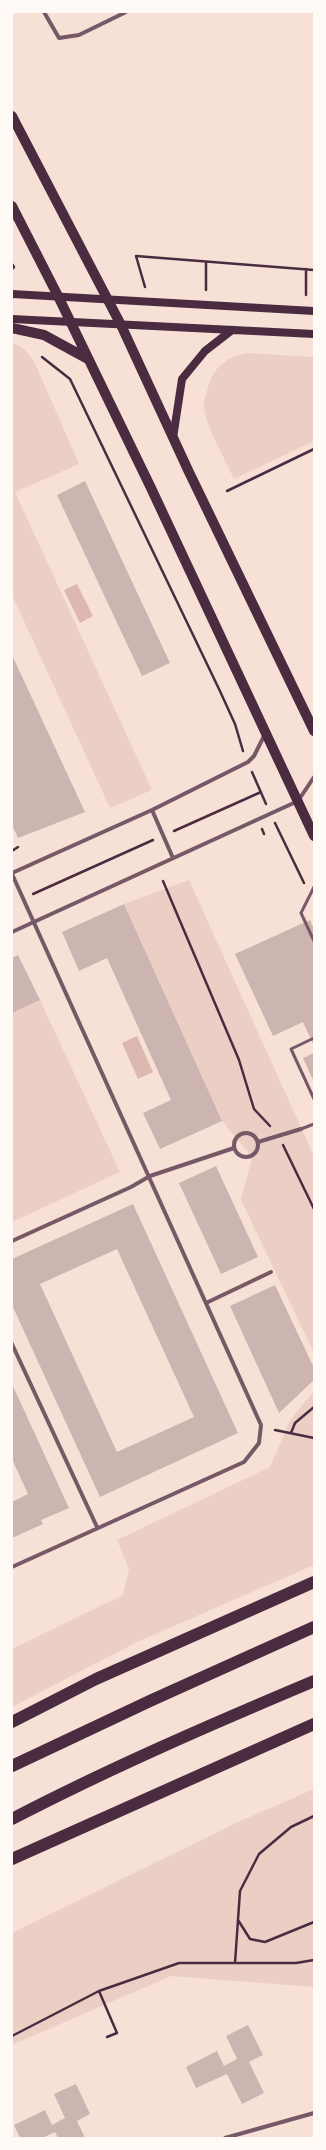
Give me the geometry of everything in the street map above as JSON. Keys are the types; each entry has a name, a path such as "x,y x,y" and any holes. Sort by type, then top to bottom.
{"highway":[{"path":"12,1722 96,1679 314,1582"},
{"path":"12,1766 152,1700 314,1627"},
{"path":"12,1820 58,1795 204,1727 314,1681"},
{"path":"12,1859 314,1724"}],"main road":[{"path":"12,116 121,325 173,438 314,731"},
{"path":"12,206 71,322 314,836"},
{"path":"12,294 314,311"},
{"path":"12,319 314,334"},
{"path":"12,328 44,334 88,359"},
{"path":"173,438 182,380 205,350 232,330"}],"street":[{"path":"44,12 59,38 79,35 126,12"},
{"path":"12,1566 244,1462 259,1443 261,1425 150,1176 12,874 152,810 248,762 254,756 266,732"},
{"path":"12,932 298,801 314,777"},
{"path":"152,810 173,858"},
{"path":"258,1142 301,1129"},
{"path":"243,1133 251,1134 258,1142 257,1150 251,1156 239,1155 234,1148 235,1140 243,1133"},
{"path":"12,1241 131,1187 150,1176 234,1148"},
{"path":"206,1303 271,1272"},
{"path":"12,1344 97,1527"},
{"path":"225,2138 314,2113"}],"lane":[{"path":"314,887 301,913 314,941"},
{"path":"314,1038 291,1049 314,1099"},
{"path":"301,1129 314,1124"}],"path":[{"path":"145,287 136,256 314,270"},
{"path":"206,262 206,290"},
{"path":"12,264 14,267 12,269"},
{"path":"306,269 306,295"},
{"path":"42,357 71,381 225,703 261,792 310,895"},
{"path":"227,491 314,449"},
{"path":"23,899 261,792"},
{"path":"12,851 18,847"},
{"path":"163,881 239,1060 254,1109 278,1135 314,1209"},
{"path":"291,1433 295,1423 314,1407"},
{"path":"275,1430 314,1438"},
{"path":"235,1963 240,1891 259,1854 291,1827 314,1816"},
{"path":"238,1919 250,1938 265,1942 314,1922"},
{"path":"12,2036 99,1991 179,1962 296,1963 314,1960"},
{"path":"99,1991 117,2033 106,2037"}],"shaded area":[{"path":"12,342 25,350 34,361 79,464 15,492 152,790 110,808 12,595"},
{"path":"246,353 314,357 314,441 234,479 208,424 205,415 204,403 212,376 220,366 231,358"},
{"path":"77,584 93,616 80,623 64,590"},
{"path":"189,880 314,1156 314,1353 241,1200 252,1157 222,1121 124,904"},
{"path":"40,1000 120,1172 12,1222 12,1013"},
{"path":"137,1036 153,1072 138,1079 122,1043"},
{"path":"314,1391 314,1565 137,1642 12,1707 12,1649 123,1595 129,1569 117,1540 270,1467 290,1420"},
{"path":"314,1789 314,1987 171,1976 12,2045 12,1933 238,1822"}],"building":[{"path":"85,481 170,663 142,676 57,495"},
{"path":"12,655 85,812 18,838 12,825"},
{"path":"124,904 222,1121 160,1149 143,1113 171,1100 107,958 79,971 62,932"},
{"path":"310,920 314,929 314,1046 303,1022 273,1036 235,954"},
{"path":"18,955 40,1000 12,1013 12,958"},
{"path":"314,1053 314,1082 303,1058"},
{"path":"216,1166 258,1257 221,1274 179,1183"},
{"path":"133,1204 238,1433 100,1497 12,1305 12,1259","holes":["117,1249 194,1417 117,1452 40,1284"]},
{"path":"275,1285 314,1368 314,1380 279,1413 230,1306"},
{"path":"12,1384 69,1508 41,1520 43,1524 12,1538 12,1502 28,1494 12,1459"},
{"path":"248,2025 263,2055 249,2062 264,2093 242,2104 227,2074 196,2088 186,2067 217,2051 224,2066 237,2059 226,2036"},
{"path":"76,2084 90,2114 77,2121 85,2138 58,2138 55,2132 42,2138 20,2138 14,2125 45,2110 52,2125 65,2118 54,2094"}]}
